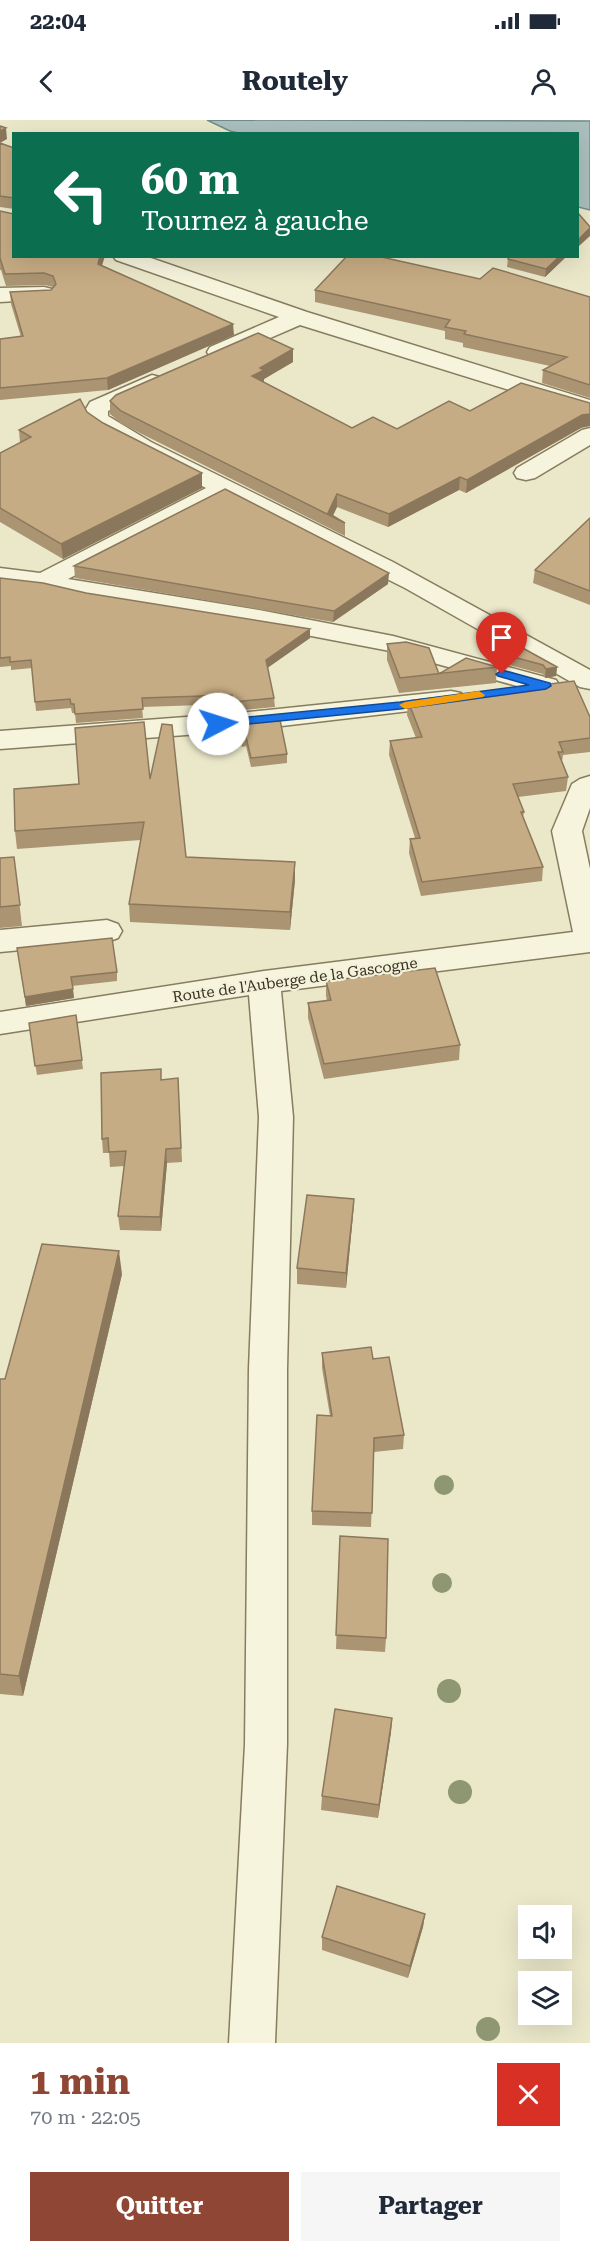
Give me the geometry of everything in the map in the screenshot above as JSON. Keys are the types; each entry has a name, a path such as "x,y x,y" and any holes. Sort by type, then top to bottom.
{"street":[{"path":"129,258 299,317 590,408"},
{"path":"0,296 44,294"},
{"path":"299,317 108,401 98,407 95,414 98,420 113,431 404,578 590,682"},
{"path":"526,473 590,435"},
{"path":"44,581 224,489"},
{"path":"0,576 44,581 87,591 259,618 393,644 546,686"},
{"path":"0,740 239,722 400,706 590,682"},
{"path":"590,785 582,791 567,831 590,940"},
{"path":"0,941 107,931"},
{"name":"Route de l'Auberge de la Gascogne","path":"0,1023 264,982 590,940"},
{"path":"252,2043 266,1744 268,1369 276,1117 264,982"}],"water":[{"path":"207,120 590,121 590,210 579,207 579,132 230,131"}],"building":[{"path":"0,143 12,147 12,198 0,196"},
{"path":"0,211 12,214 12,258 100,258 98,264 233,324 107,378 0,388 0,339 23,336 10,292 51,290 56,284 53,276 44,273 5,274 0,258"},
{"path":"579,214 590,227 579,239"},
{"path":"345,258 386,258 480,279 493,268 590,297 590,385 543,370 567,357 464,334 466,331 445,327 450,320 315,290"},
{"path":"509,258 558,258 546,269"},
{"path":"258,333 293,349 260,368 264,370 252,376 352,428 373,417 397,429 449,401 470,411 521,383 590,403 590,414 582,415 467,480 460,477 389,514 337,494 328,513 345,523 121,411 110,401 116,395"},
{"path":"80,399 87,412 103,423 202,473 61,544 0,508 0,453 31,437 19,430"},
{"path":"225,489 389,573 334,611 74,566"},
{"path":"590,518 590,591 535,570"},
{"path":"0,578 43,583 86,593 310,629 266,660 274,698 234,702 232,695 142,698 143,709 75,714 74,704 71,704 70,699 35,702 31,660 10,662 10,657 0,658"},
{"path":"510,641 557,667 546,669 543,665 491,651"},
{"path":"406,642 429,648 439,674 400,678 387,644"},
{"path":"466,658 497,667 440,673"},
{"path":"574,681 590,717 590,738 559,742 563,752 558,752 568,777 513,784 524,812 521,812 543,867 422,882 410,839 420,838 390,741 422,737 408,701"},
{"path":"280,720 287,754 251,758 246,737 242,738 239,724"},
{"path":"144,722 150,779 162,724 172,725 186,857 295,862 290,912 129,904 144,822 15,831 14,789 79,784 75,728"},
{"path":"14,857 20,905 0,907 0,858"},
{"path":"112,938 117,972 71,977 73,989 25,997 17,948"},
{"path":"435,968 460,1045 324,1064 308,1003 331,1000 326,981"},
{"path":"76,1015 82,1060 35,1066 29,1023"},
{"path":"161,1069 161,1080 178,1078 181,1148 166,1149 160,1217 118,1216 126,1151 109,1152 108,1138 102,1139 101,1073"},
{"path":"307,1195 354,1199 346,1273 297,1268"},
{"path":"42,1244 119,1251 19,1676 0,1674 0,1379 5,1379"},
{"path":"371,1347 373,1359 389,1357 404,1435 374,1438 372,1513 312,1511 317,1415 332,1416 322,1353"},
{"path":"340,1536 388,1539 386,1638 336,1635"},
{"path":"335,1709 392,1718 379,1805 322,1796"},
{"path":"337,1886 425,1914 410,1966 322,1937"}],"slow traffic":[{"path":"405,705 479,695"}],"route":[{"path":"218,724 400,706 546,686 502,674"}]}
